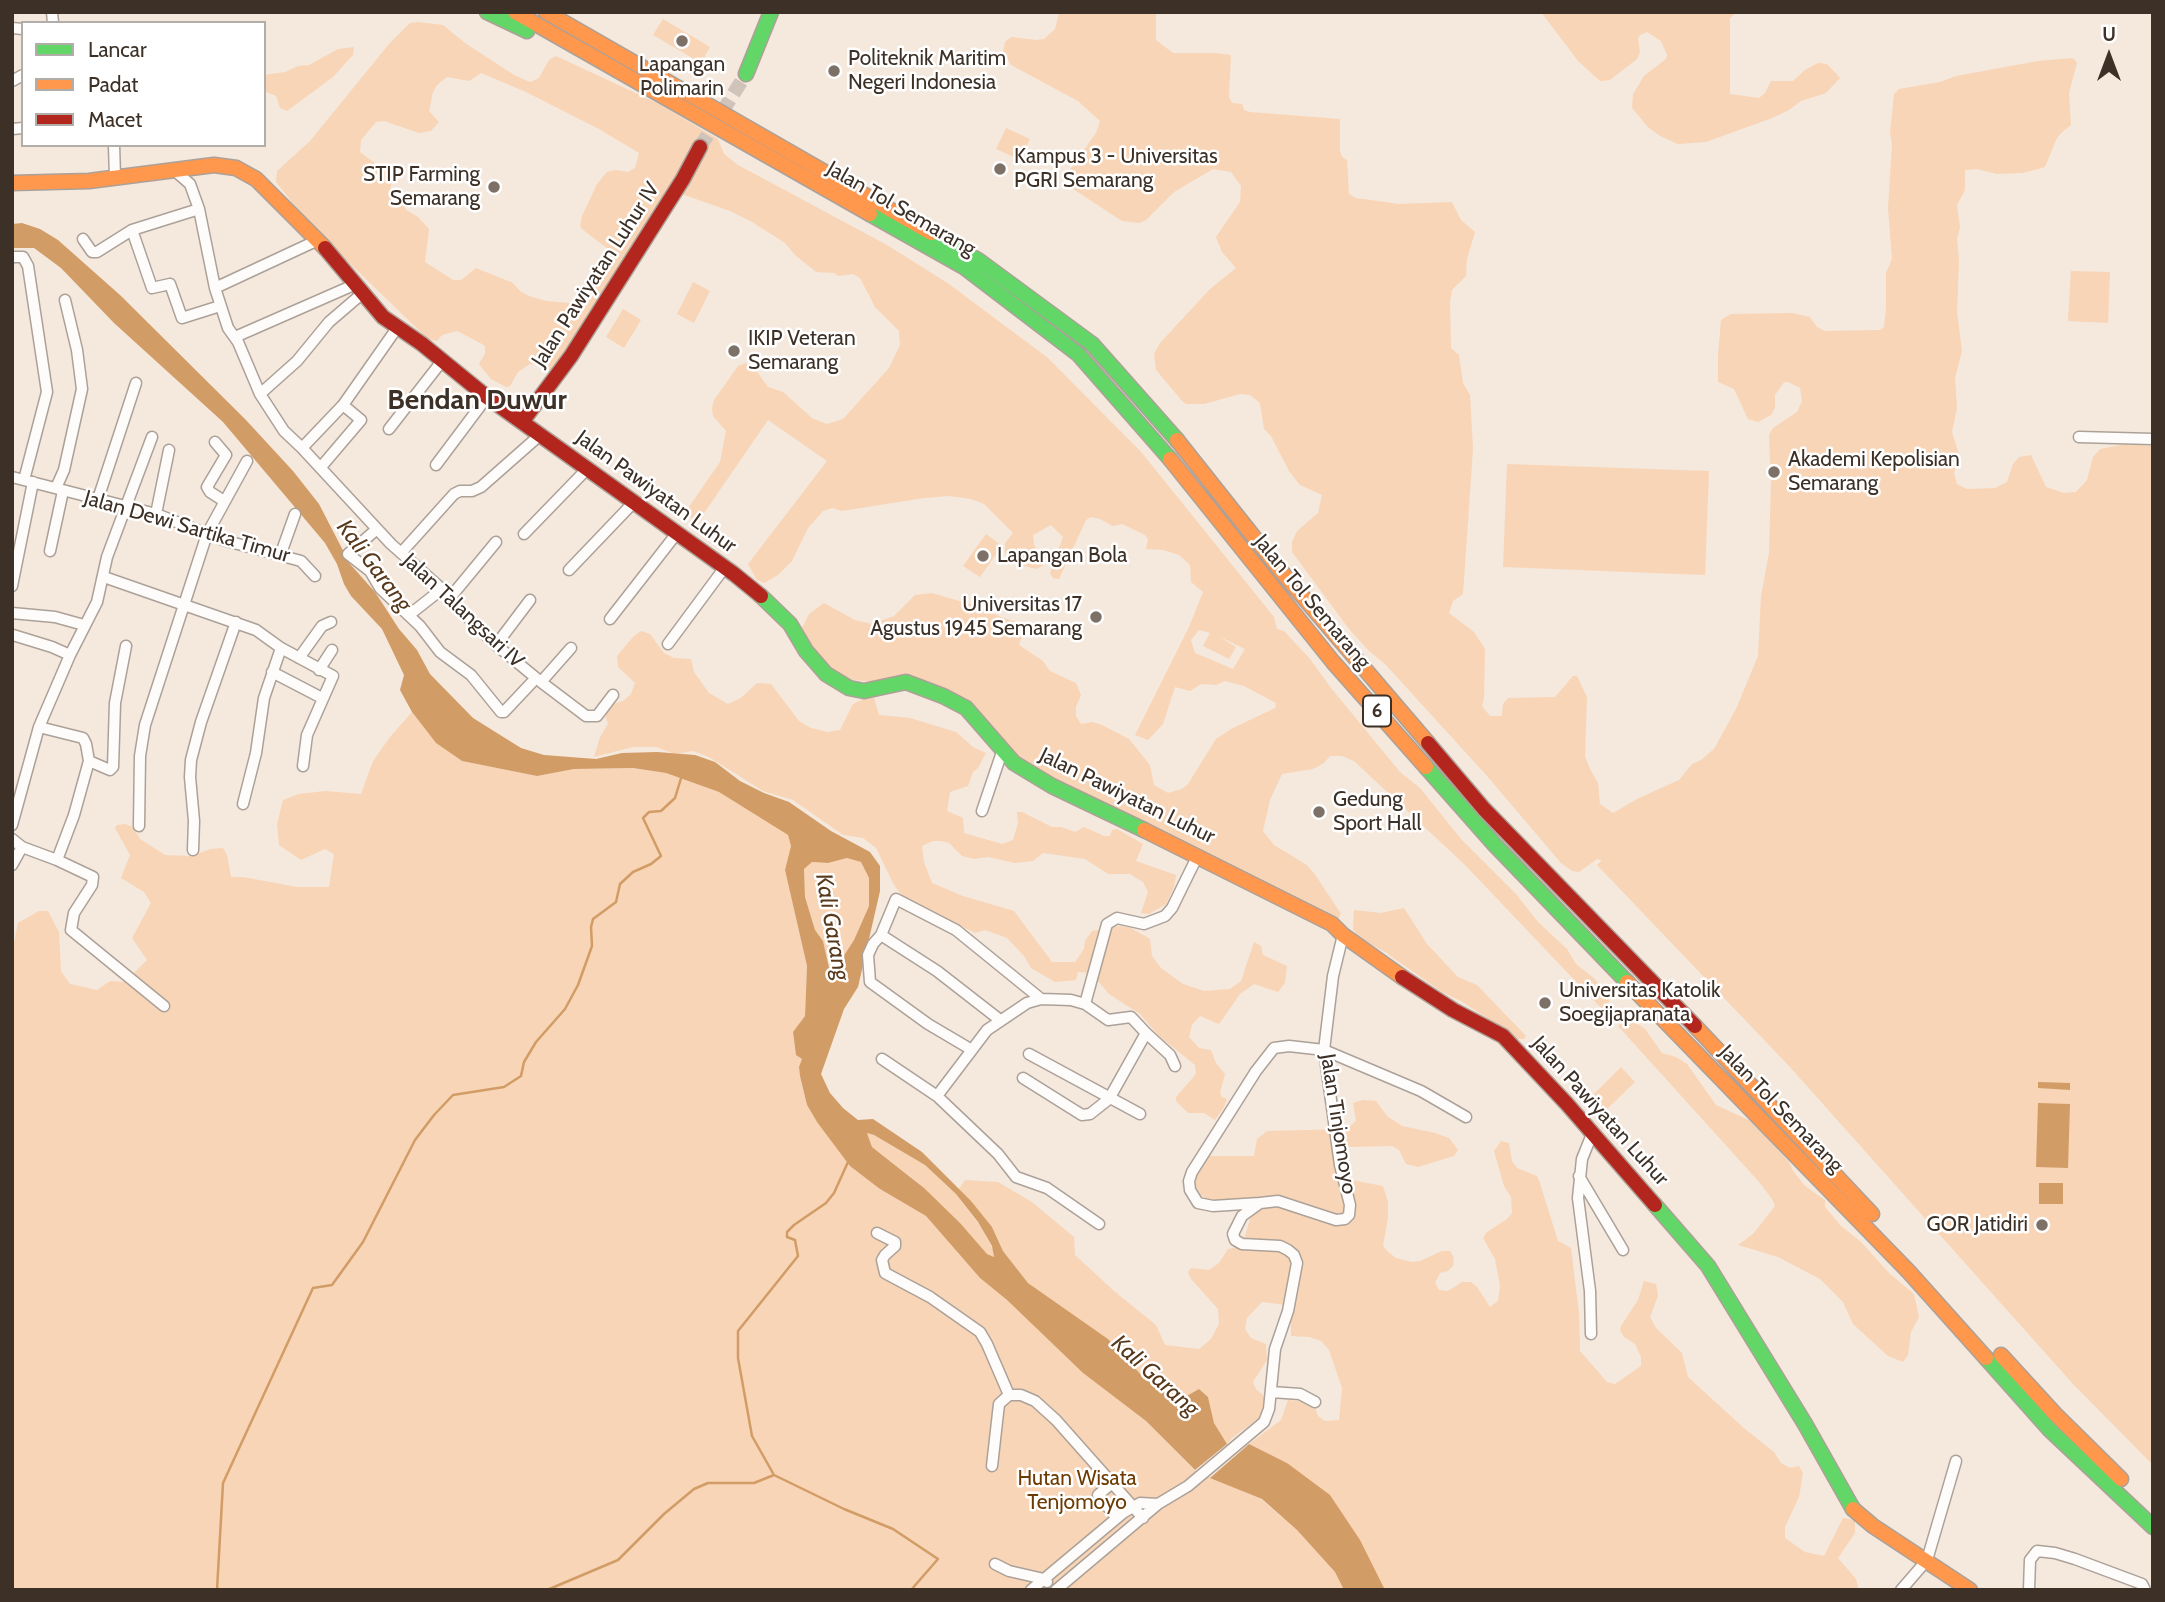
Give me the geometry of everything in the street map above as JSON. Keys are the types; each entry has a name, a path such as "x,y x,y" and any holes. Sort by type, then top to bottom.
{"main road":[{"path":"487,12 624,75"},
{"name":"Jalan Tol Semarang","path":"515,12 964,267 1078,354 1162,449 1333,662 1494,844 1909,1272 2050,1430 2153,1527"},
{"name":"Jalan Tol Semarang","path":"546,12 978,260 1092,344 1170,432 1280,570 1484,809 1743,1075 2055,1415 2153,1511"},
{"path":"746,74 771,12"},
{"name":"Jalan Pawiyatan Luhur IV","path":"522,422 594,322 700,147"},
{"name":"Jalan Pawiyatan Luhur","path":"12,183 64,183 229,166 256,180 318,240 383,317 422,344 487,397 724,567 772,605 790,624 806,651 826,674 849,688 864,691 906,682 930,690 966,708 1014,763 1052,786 1198,855 1332,924 1343,935 1412,984 1453,1010 1503,1036 1567,1104 1708,1266 1805,1424 1852,1508 1873,1526 1970,1590"}],"street":[{"path":"114,147 116,177"},
{"path":"174,170 190,184 195,168"},
{"name":"Jalan Talangsari IV","path":"190,184 199,209 215,288 228,328 239,344 260,394 284,431 401,553 442,589 496,645 539,680 585,715 597,716 613,695"},
{"path":"83,239 92,252 97,253 132,230 199,209"},
{"path":"132,230 152,288 170,284 182,318 220,306"},
{"path":"215,288 318,240"},
{"path":"12,586 47,392 27,266 18,257"},
{"path":"239,344 360,288"},
{"path":"260,394 297,361 360,288"},
{"path":"50,551 82,390 78,350 65,300"},
{"path":"302,448 343,405 397,328"},
{"path":"389,429 442,361"},
{"path":"98,499 136,383"},
{"path":"436,465 487,397"},
{"path":"321,467 361,421 343,405"},
{"path":"401,553 454,494 481,487 540,435"},
{"path":"12,825 39,727 70,655 97,602 107,557 152,437"},
{"path":"2079,437 2153,439"},
{"path":"215,442 226,455 207,487 209,492 224,501"},
{"path":"156,514 169,450"},
{"path":"139,826 140,757 145,725 207,534 247,461"},
{"path":"524,534 587,469"},
{"name":"Jalan Dewi Sartika Timur","path":"12,477 156,514 207,534 304,562 315,576"},
{"path":"569,570 634,502"},
{"path":"280,556 295,514"},
{"path":"377,529 348,553 366,568 380,588 409,615 440,652 471,675 500,712 504,712 571,648"},
{"path":"610,619 677,533"},
{"path":"449,599 496,542"},
{"path":"668,644 724,567"},
{"path":"104,577 256,630 281,648 333,677 307,736 303,766"},
{"path":"409,615 442,589"},
{"path":"496,645 530,600"},
{"path":"70,655 13,636 17,613 55,617 84,625"},
{"path":"194,850 191,760 201,722 236,622"},
{"path":"299,658 322,626 331,622"},
{"path":"89,761 110,769 113,767 115,703 126,646"},
{"path":"243,804 256,753 264,698 281,648"},
{"path":"319,670 332,650"},
{"path":"272,672 322,698"},
{"path":"39,727 82,738 89,761 74,816 57,860"},
{"path":"982,811 1003,749"},
{"path":"12,839 22,847 93,877 92,885 74,913 71,930 164,1006"},
{"path":"12,865 22,847"},
{"path":"1084,1004 1107,925 1117,918 1144,924 1165,916 1172,908 1198,855"},
{"path":"972,1050 928,1024 870,982 868,955 881,935 895,901 898,899 956,930 1041,999"},
{"path":"881,935 937,971 1000,1020"},
{"name":"Jalan Tinjomoyo","path":"1261,1203 1278,1200 1336,1220 1345,1219 1349,1214 1350,1205 1339,1161 1324,1050 1333,976 1343,935"},
{"path":"937,1096 987,1030 1027,1003 1041,999 1071,1000 1084,1004 1108,1020 1131,1017 1170,1055 1175,1066"},
{"path":"1023,1079 1082,1115 1090,1114 1109,1099 1146,1032"},
{"path":"1261,1203 1213,1206 1198,1203 1190,1189 1192,1172 1256,1071 1274,1048 1289,1046 1324,1050 1421,1091 1466,1117"},
{"path":"1029,1054 1140,1114"},
{"path":"882,1059 937,1096 998,1154 1016,1177 1042,1185 1099,1224"},
{"path":"1591,1334 1590,1291 1580,1222 1579,1176 1582,1159 1592,1135"},
{"path":"1579,1176 1623,1250"},
{"path":"995,1564 1009,1571 1044,1579 1059,1588 1158,1504 1188,1486 1264,1422 1269,1409 1275,1349 1288,1311 1297,1268 1294,1255 1280,1246 1241,1244 1235,1240 1233,1234 1236,1224 1242,1216 1261,1203"},
{"path":"877,1233 895,1242 895,1246 882,1260 885,1273 930,1297 980,1332 988,1344 1009,1395"},
{"path":"1271,1392 1300,1394 1315,1402"},
{"path":"992,1466 999,1404 1009,1395 1021,1395 1035,1401 1056,1420 1143,1518"},
{"path":"1901,1590 1927,1560 1956,1461"},
{"path":"1111,1484 1098,1495 1117,1518"},
{"path":"1031,1590 1132,1507 1140,1503 1158,1504"},
{"path":"2029,1590 2030,1560 2037,1551 2075,1559 2141,1584 2145,1586 2145,1590"}],"green space":[{"path":"1059,12 1156,12 1156,40 1173,53 1231,55 1229,97 1232,103 1242,104 1244,110 1340,119 1340,151 1342,157 1347,160 1349,194 1356,198 1399,204 1452,202 1461,220 1475,232 1467,259 1466,276 1452,290 1450,302 1451,348 1459,355 1463,383 1470,395 1473,449 1463,594 1453,601 1449,613 1474,632 1485,649 1482,706 1490,716 1502,716 1503,704 1508,698 1555,697 1573,676 1577,676 1587,697 1585,756 1598,783 1600,804 1613,813 1679,780 1692,764 1714,749 1736,709 1758,656 1761,596 1769,553 1769,435 1773,428 1797,412 1802,401 1800,388 1784,382 1775,395 1775,408 1771,415 1758,422 1748,419 1734,389 1718,382 1721,320 1731,314 1792,313 1810,317 1817,327 1825,331 1880,330 1884,327 1886,308 1886,273 1892,259 1888,208 1894,94 1899,89 1940,82 1956,76 2038,61 2075,60 2077,63 2069,93 2071,125 2056,140 2045,167 2023,173 1997,174 1977,169 1965,170 1965,190 1957,205 1960,227 1957,239 1957,312 1962,351 1955,378 1957,408 1952,432 1959,455 1954,473 1957,484 1967,489 1995,488 2007,482 2013,464 2019,457 2031,455 2046,487 2064,493 2076,492 2087,480 2093,457 2100,449 2125,444 2153,446 2153,1465 2073,1384 1789,1066 1597,865 1602,860 1597,859 1579,872 1572,871 1561,863 1487,776 1385,664 1349,629 1292,552 1292,542 1297,531 1318,513 1322,495 1300,485 1289,471 1271,436 1264,429 1260,403 1250,395 1240,394 1204,404 1187,404 1156,370 1154,354 1160,343 1210,289 1236,268 1222,252 1216,237 1240,202 1241,186 1231,172 1213,169 1174,192 1146,220 1139,223 1122,221 1067,185 1065,177 1096,133 1100,121 1078,101 1011,65 1003,51 1005,42 1011,37 1044,39 1055,29"},
{"path":"1541,12 1737,12 1730,18 1730,94 1759,98 1771,81 1793,81 1818,63 1827,64 1840,78 1826,93 1801,101 1772,118 1706,142 1678,144 1648,127 1632,108 1633,94 1644,76 1666,59 1661,41 1647,32 1640,35 1640,52 1637,59 1610,80 1600,81 1578,61"},
{"name":"Lapangan Polimarin","path":"663,19 710,47 701,63 653,35"},
{"path":"410,23 443,25 465,43 514,75 530,82 539,78 549,60 556,56 659,104 718,139 724,154 738,165 887,245 949,284 1048,358 1142,453 1274,617 1277,629 1284,631 1310,659 1400,772 1420,788 1461,839 1516,894 1538,922 1567,949 1576,964 1595,979 1609,1000 1608,1005 1602,1009 1465,865 1354,761 1342,756 1330,756 1313,769 1282,774 1270,800 1263,831 1274,845 1307,865 1316,876 1341,914 1335,924 1208,863 1013,757 956,696 930,682 910,678 875,682 853,680 832,671 799,634 809,614 824,603 855,620 872,624 894,616 915,595 932,593 976,606 1026,625 1019,645 1043,661 1050,671 1076,683 1081,695 1076,716 1081,724 1092,722 1102,725 1129,739 1150,765 1154,785 1168,793 1188,784 1216,739 1275,708 1276,703 1244,686 1225,681 1216,685 1201,684 1190,691 1175,687 1163,724 1148,740 1135,735 1189,627 1203,592 1191,582 1190,565 1179,555 1146,549 1148,539 1145,535 1122,524 1113,526 1091,517 1086,520 1059,579 1053,578 1050,573 1063,537 1051,525 1033,535 1034,545 1044,560 1043,566 1036,569 1024,566 1005,553 1005,543 1013,533 984,504 971,499 949,496 842,511 832,508 823,511 808,528 792,561 778,575 764,583 757,580 748,564 827,461 768,420 698,522 684,514 720,462 726,431 713,416 714,400 738,366 746,363 753,366 768,387 783,392 812,418 827,424 843,419 889,368 900,345 899,331 875,307 860,278 853,274 838,276 834,273 816,272 785,243 730,211 673,191 555,373 539,365 530,364 518,372 510,386 506,387 491,379 481,367 479,363 485,354 485,346 482,344 457,331 442,335 437,341 428,339 310,225 276,182 277,171 310,141 389,44","holes":["481,73 526,92 599,129 639,153 635,168 628,172 607,172 597,184 582,216 582,229 608,249 595,283 579,304 546,301 529,296 513,283 476,268 461,280 453,280 425,262 429,229 392,194 390,190 393,177 360,152 361,140 376,122 384,121 419,133 431,131 439,122 429,111 437,85 447,77 469,81","1199,630 1210,633 1203,646 1229,659 1236,647 1218,636 1245,649 1233,669 1195,653 1191,640"]},
{"path":"354,47 353,55 333,77 287,111 280,108 276,96 266,92 266,75 309,65 338,49"},
{"path":"1006,128 1030,139 1020,160 996,149"},
{"path":"2071,271 2110,272 2108,323 2068,321"},
{"path":"693,282 710,291 694,323 677,314"},
{"path":"623,309 641,320 624,348 606,337"},
{"path":"1507,464 1709,471 1705,575 1503,567"},
{"name":"Lapangan Bola","path":"986,534 1002,546 980,577 963,566"},
{"path":"641,631 650,634 664,653 674,658 691,659 694,672 709,693 728,704 741,698 757,683 771,684 799,721 811,728 828,732 840,730 853,704 867,697 874,698 879,715 910,718 956,732 973,747 986,753 973,772 968,786 950,792 947,811 963,818 964,833 1002,844 1013,840 1018,823 1017,812 1052,827 1075,832 1084,827 1110,836 1112,830 1117,829 1143,844 1136,861 1176,875 1166,904 1149,914 1141,913 1148,892 1143,882 1130,874 1108,874 1085,859 1043,853 1033,861 1015,863 988,857 974,859 962,856 949,843 941,841 922,846 924,862 932,883 963,896 1014,911 1052,962 1075,962 1092,931 1120,926 1131,928 1150,939 1152,956 1161,968 1183,984 1204,991 1230,989 1241,981 1254,942 1261,946 1263,955 1287,966 1285,983 1278,992 1254,984 1240,994 1219,1024 1200,1016 1192,1025 1189,1037 1199,1048 1211,1050 1216,1063 1225,1074 1220,1093 1227,1099 1215,1120 1204,1113 1188,1113 1176,1101 1176,1097 1196,1074 1195,1065 1159,1036 1140,1014 1109,994 1091,973 1078,972 1076,980 1055,982 1031,968 1007,938 985,930 975,933 903,897 876,848 863,838 843,835 793,800 763,791 709,757 693,751 675,754 656,747 633,747 594,757 600,737 608,724 605,714 608,705 623,701 631,694 635,683 618,667 617,656"},
{"name":"Hutan Wisata Tenjomoyo","path":"412,712 436,743 462,761 537,776 574,769 633,768 666,773 719,792 788,835 791,846 785,870 807,966 805,1016 793,1033 796,1055 803,1059 799,1067 807,1105 817,1122 880,1189 926,1216 980,1278 1007,1300 1083,1373 1146,1421 1194,1470 1261,1499 1297,1530 1335,1572 1344,1590 12,1590 12,952 18,923 39,911 48,911 59,932 61,971 70,984 97,990 110,981 125,982 147,960 132,938 151,903 144,892 121,878 130,855 115,828 125,824 133,827 140,839 165,855 191,856 223,848 231,877 297,887 329,887 334,854 325,849 301,860 279,845 277,824 283,800 299,794 325,791 361,794 373,761"},
{"path":"848,858 861,862 869,878 869,906 854,940 834,971 830,972 823,941 815,930 805,897 804,869 811,862 828,863"},
{"path":"1404,908 1427,944 1458,977 1477,985 1526,1036 1524,1039 1518,1039 1461,1001 1442,992 1385,952 1359,938 1353,929 1354,910 1381,913"},
{"path":"1625,1019 1632,1020 1645,1029 1662,1053 1687,1064 1716,1105 1753,1122 1789,1162 1805,1186 1825,1200 1825,1207 1841,1226 1914,1294 1919,1317 1911,1332 1908,1355 1903,1362 1888,1356 1853,1324 1843,1302 1820,1279 1778,1257 1738,1245 1753,1234 1775,1206 1772,1199 1618,1026"},
{"path":"1621,1067 1635,1082 1606,1110 1592,1096"},
{"path":"1363,1100 1376,1101 1387,1116 1402,1126 1449,1138 1458,1150 1454,1156 1418,1167 1406,1164 1399,1150 1392,1146 1348,1147 1335,1159 1341,1178 1383,1186 1388,1202 1388,1218 1383,1246 1388,1252 1396,1258 1412,1262 1442,1251 1450,1251 1454,1258 1453,1266 1440,1273 1435,1283 1439,1290 1448,1291 1462,1282 1471,1282 1490,1307 1498,1301 1500,1286 1495,1259 1483,1238 1512,1213 1511,1197 1504,1186 1494,1151 1501,1141 1509,1143 1512,1161 1517,1168 1537,1176 1539,1180 1558,1241 1571,1248 1579,1313 1580,1351 1607,1382 1615,1384 1641,1366 1641,1357 1635,1344 1624,1337 1620,1330 1638,1300 1644,1281 1656,1284 1658,1296 1650,1317 1656,1328 1682,1353 1688,1377 1774,1452 1781,1463 1790,1468 1799,1466 1803,1473 1799,1497 1785,1527 1785,1538 1805,1552 1824,1556 1843,1518 1855,1520 1855,1533 1838,1558 1856,1579 1859,1590 1385,1590 1287,1463 1249,1444 1281,1420 1288,1400 1306,1402 1315,1408 1318,1416 1325,1421 1339,1420 1342,1388 1329,1350 1321,1341 1291,1336 1291,1311 1287,1305 1262,1302 1247,1318 1245,1329 1251,1338 1266,1344 1267,1360 1253,1382 1264,1396 1265,1408 1262,1416 1227,1444 1214,1423 1208,1397 1199,1389 1183,1398 1146,1380 1108,1339 1028,1283 1003,1251 992,1227 959,1189 965,1180 998,1182 1032,1202 1074,1237 1075,1255 1156,1325 1165,1345 1199,1349 1211,1339 1219,1324 1218,1309 1188,1272 1191,1268 1209,1270 1219,1263 1228,1249 1238,1247 1247,1250 1244,1239 1251,1216 1240,1206 1214,1204 1201,1195 1189,1175 1208,1156 1254,1156 1257,1139 1267,1131 1347,1129 1356,1121 1353,1103"},
{"path":"867,1133 925,1165 956,1194 980,1226 993,1249 994,1257 987,1254 917,1182 872,1147"}],"shaded area":[{"path":"22,223 40,229 58,240 120,295 245,419 319,504 350,564 375,592 399,629 417,650 430,674 473,718 521,748 544,755 596,759 622,753 695,755 715,762 740,781 764,793 789,802 831,831 870,852 880,866 880,891 858,987 844,1009 821,1074 830,1093 858,1120 873,1119 922,1152 971,1201 992,1227 1003,1251 1028,1283 1108,1339 1146,1380 1183,1398 1199,1389 1208,1397 1214,1423 1227,1444 1195,1470 1146,1421 1083,1373 1007,1300 980,1278 926,1216 880,1189 850,1166 817,1122 807,1105 799,1067 802,1059 796,1055 793,1032 805,1016 807,966 785,870 791,846 788,835 719,792 666,773 633,768 574,769 537,776 462,761 436,743 412,712 400,690 404,675 382,629 351,596 325,543 223,422 114,323 61,268 34,248 12,248 12,224","holes":["847,858 861,862 869,878 869,906 854,940 834,971 830,972 823,941 815,930 805,897 804,869 812,862 828,863","867,1133 925,1165 956,1194 978,1222 992,1246 994,1257 987,1254 924,1188 872,1147"]},
{"path":"2038,1082 2070,1083 2070,1090 2038,1088"},
{"path":"2038,1103 2070,1104 2068,1168 2036,1167"},
{"path":"2039,1183 2063,1183 2063,1204 2039,1204"},
{"path":"1249,1444 1287,1463 1330,1495 1360,1540 1385,1590 1344,1590 1335,1572 1297,1530 1262,1499 1210,1478"}],"waterway":[{"path":"217,1590 223,1483 313,1288 332,1285 363,1242 415,1140 453,1095 504,1087 521,1076 524,1062 536,1042 565,1009 578,985 592,946 593,919 616,902 620,884 633,872 661,856 643,818 649,812 661,811 675,798 682,775"},
{"path":"848,1162 834,1193 826,1203 787,1232 787,1237 795,1240 798,1256 738,1331 738,1358 752,1436 774,1475 893,1529 938,1559 911,1590"},
{"path":"547,1590 618,1560 664,1514 694,1489 708,1483 754,1483 774,1475"}],"tunnel":[{"path":"700,147 746,74"}],"traffic: fast":[{"path":"487,12 527,31"},
{"path":"746,74 771,12"},
{"path":"870,214 964,267 1078,354 1170,459"},
{"path":"931,233 978,260 1092,344 1177,440"},
{"path":"761,596 790,624 806,651 826,674 849,688 864,691 906,682 943,696 966,708 1014,763 1052,786 1144,830"},
{"path":"1426,767 1494,844 1627,982"},
{"path":"1655,1205 1708,1266 1805,1424 1853,1509"},
{"path":"1986,1358 2050,1430 2153,1527"}],"traffic: slow":[{"path":"515,12 870,214"},
{"path":"546,12 931,233"},
{"path":"12,183 89,181 214,165 236,168 256,179 325,248"},
{"path":"1177,440 1280,570 1428,743"},
{"path":"1170,459 1333,662 1426,767"},
{"path":"1144,830 1332,924 1343,935 1402,977"},
{"path":"1627,982 1909,1272 1986,1358"},
{"path":"1695,1026 1872,1214"},
{"path":"2001,1355 2055,1414 2121,1479"},
{"path":"1853,1509 1873,1526 1970,1590"}],"traffic: jam":[{"path":"522,422 571,356 683,179 700,147"},
{"path":"325,248 383,317 422,344 487,397 761,596"},
{"path":"1428,743 1484,809 1695,1026"},
{"path":"1402,977 1453,1010 1503,1036 1567,1104 1655,1205"}],"place":[{"name":"Lapangan Polimarin","path":"682,41"},
{"name":"Politeknik Maritim Negeri Indonesia","path":"834,71"},
{"name":"Kampus 3 - Universitas PGRI Semarang","path":"1000,169"},
{"name":"STIP Farming Semarang","path":"494,187"},
{"name":"IKIP Veteran Semarang","path":"734,351"},
{"name":"Akademi Kepolisian Semarang","path":"1774,472"},
{"name":"Lapangan Bola","path":"983,556"},
{"name":"Universitas 17 Agustus 1945 Semarang","path":"1096,617"},
{"name":"Gedung Sport Hall","path":"1319,812"},
{"name":"Universitas Katolik Soegijapranata","path":"1545,1003"},
{"name":"GOR Jatidiri","path":"2042,1225"}],"district":[{"name":"Bendan Duwur","path":"477,401"}],"water label":[{"name":"Kali Garang","path":"374,566"},
{"name":"Kali Garang","path":"832,927"},
{"name":"Kali Garang","path":"1155,1376"}]}
